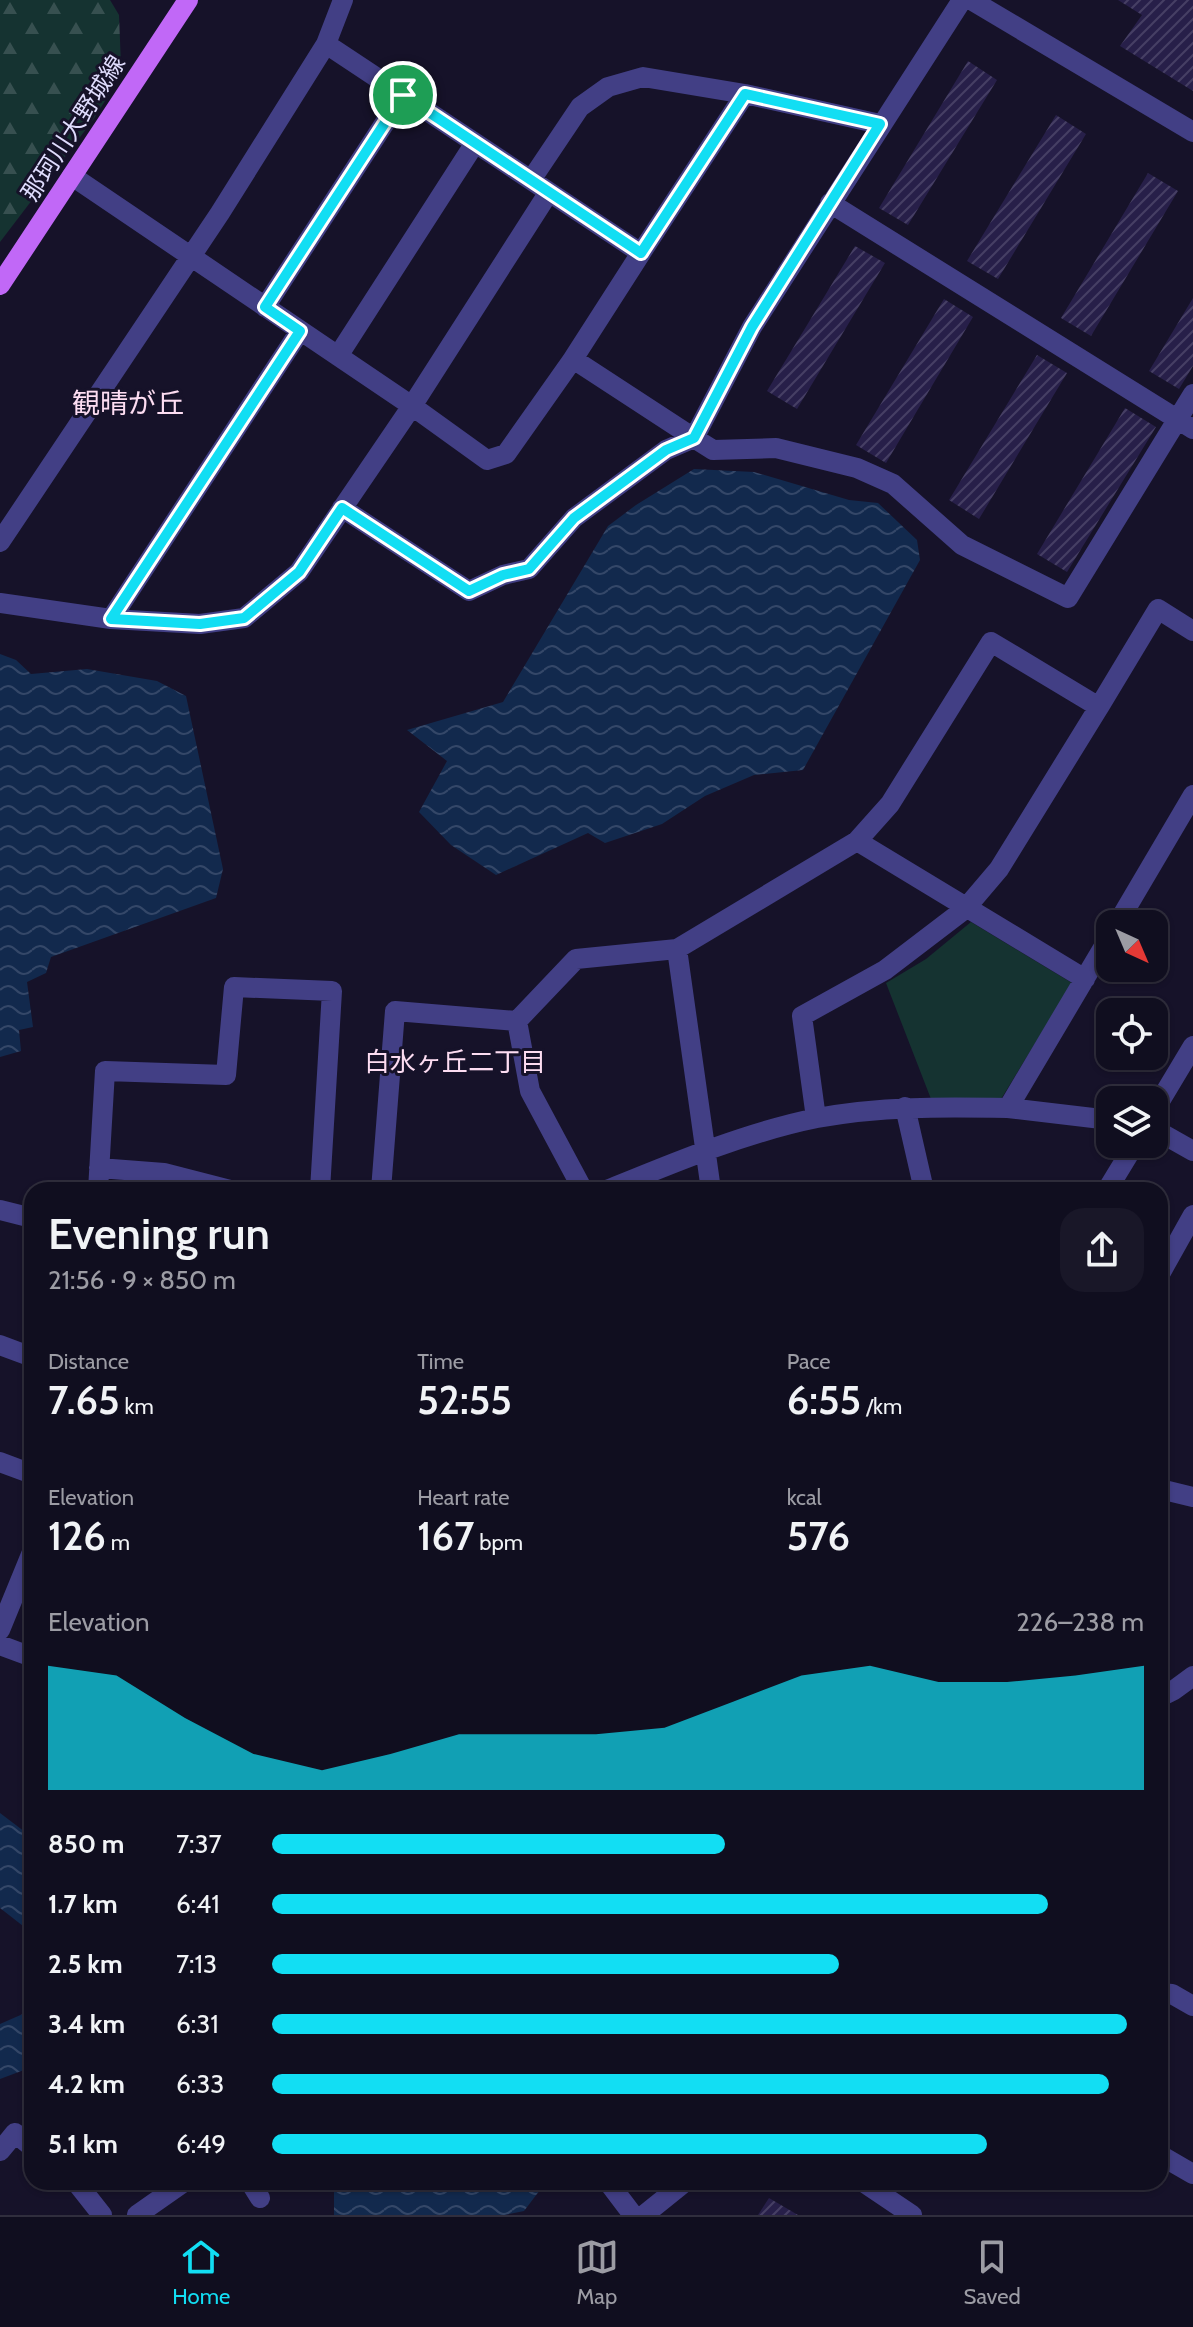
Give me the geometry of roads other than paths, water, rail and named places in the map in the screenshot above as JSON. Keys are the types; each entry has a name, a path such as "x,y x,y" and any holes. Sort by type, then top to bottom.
{"main road":[{"name":"那珂川大野城線","path":"0,285 188,0"}],"street":[{"path":"0,542 190,257 326,44 343,0"},
{"path":"342,508 469,591 503,575 529,569 574,518 666,450 694,438 752,327 962,0"},
{"path":"971,0 1193,132"},
{"path":"326,44 641,253"},
{"path":"531,180 580,107 608,87 643,77 745,94 880,124"},
{"path":"72,176 487,460 506,454 573,359 745,94"},
{"path":"265,307 403,95"},
{"path":"338,356 475,143"},
{"path":"0,603 111,619 200,624 244,618 299,572 412,406 549,192"},
{"path":"830,203 1186,424"},
{"path":"111,619 300,331"},
{"path":"573,359 713,450 776,448 869,473 893,484 962,545 1068,598 1186,424 1193,394"},
{"path":"816,1118 802,1016 885,970 965,909 999,869 1158,609 1193,631"},
{"path":"517,1021 576,959 677,949 857,841 890,804 991,642 1099,707"},
{"path":"1125,910 1193,795"},
{"path":"857,841 1085,979"},
{"path":"677,949 710,1182"},
{"path":"1008,1108 1096,960"},
{"path":"98,1182 105,1071 226,1075 234,987 332,991 320,1182"},
{"path":"382,1182 395,1011 517,1021"},
{"path":"517,1021 530,1091 579,1182"},
{"path":"1168,1088 1193,1046"},
{"path":"905,1107 922,1182"},
{"path":"627,1182 706,1150 816,1118 905,1107 1008,1108 1096,1118"},
{"path":"1168,1137 1193,1151"},
{"path":"1112,1182 1126,1158"},
{"path":"99,1168 164,1173 199,1182"},
{"path":"0,1210 24,1216"},
{"path":"1168,1260 1193,1215"},
{"path":"0,1345 24,1354"},
{"path":"0,1462 24,1471"},
{"path":"1168,1491 1193,1497"},
{"path":"0,1630 8,1586 24,1563"},
{"path":"0,1645 24,1654"},
{"path":"1168,1693 1193,1676"},
{"path":"1168,1994 1193,2006"},
{"path":"0,2151 15,2133 24,2140"},
{"path":"1168,2160 1193,2174"},
{"path":"82,2190 102,2215"},
{"path":"137,2215 173,2190"},
{"path":"614,2190 633,2215"},
{"path":"644,2215 675,2190"},
{"path":"875,2190 912,2215"}],"water":[{"path":"694,469 754,472 849,500 878,503 917,540 920,560 803,770 754,775 705,796 662,824 605,843 588,833 496,875 451,845 419,812 447,761 407,730 503,702 608,526"},
{"path":"0,654 16,660 31,674 87,669 157,681 186,696 223,869 216,898 51,957 46,973 27,982 33,1027 19,1030 21,1051 0,1057"},
{"path":"0,1813 24,1831 24,1927 0,1908"},
{"path":"24,2014 24,2070 0,2079 0,2024"},
{"path":"334,2190 540,2190 524,2211 505,2215 334,2215"}],"district":[{"name":"観晴が丘","path":"128,403"},
{"name":"白水ヶ丘二丁目","path":"455,1062"}]}
